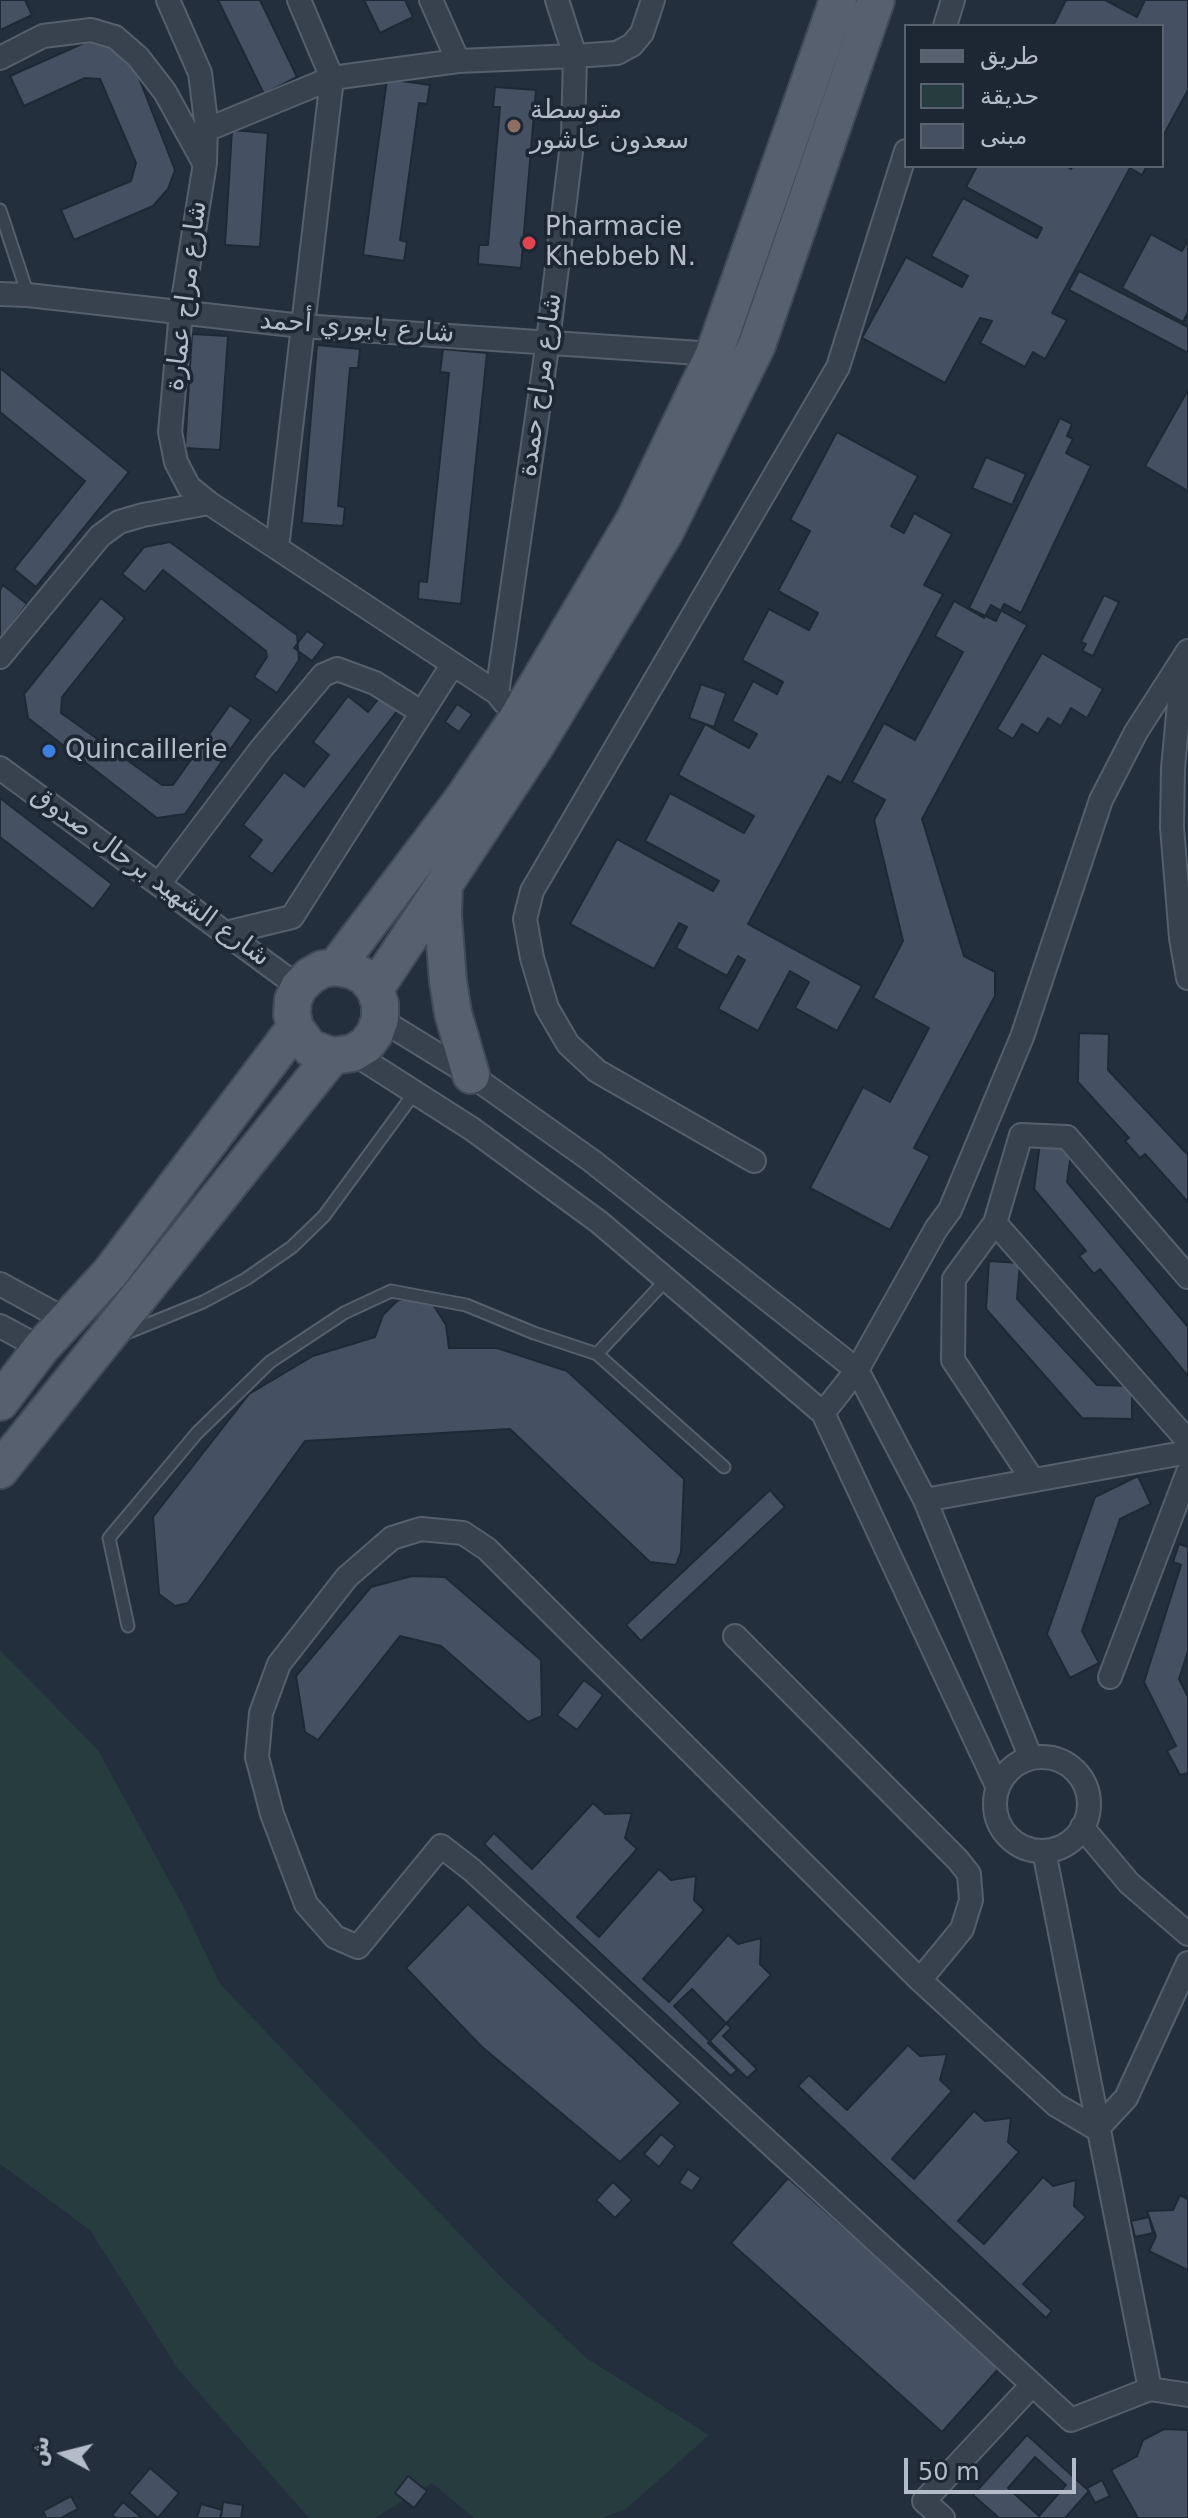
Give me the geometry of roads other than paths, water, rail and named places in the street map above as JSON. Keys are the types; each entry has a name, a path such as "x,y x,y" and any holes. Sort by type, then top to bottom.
{"main road":[{"path":"336,967 462,800 507,706 635,519 714,354 838,0"},
{"path":"0,1470 343,1055 366,1045 375,1033 378,1004 444,884 536,745 665,532 757,345 876,0"},
{"path":"444,884 448,981 471,1075"},
{"path":"343,1055 310,1048 295,1028 293,1000 299,987 322,969 336,967 352,970 365,977 378,1004"},
{"path":"0,1402 41,1348 110,1273 295,1028"}],"street":[{"name":"شارع مراح عمارة","path":"168,0 200,73 206,130 205,163 181,312 170,432 176,462 189,487 209,503 453,664 507,706"},
{"path":"277,548 332,78 299,0"},
{"path":"431,0 458,61"},
{"name":"شارع مراح حمدة","path":"507,706 573,135 575,56 557,0"},
{"path":"206,130 332,78 458,61 617,53 632,45 642,33 653,0"},
{"path":"946,24 953,0"},
{"path":"0,58 43,36 91,30 115,37 138,57 165,92 205,163"},
{"path":"754,1161 597,1071 568,1044 547,1008 532,958 525,919 532,891 838,367 904,157"},
{"name":"شارع بابوري أحمد","path":"0,294 302,326 714,354"},
{"path":"0,657 100,536 119,522 209,503"},
{"path":"1186,655 1173,768 1172,827 1181,938 1188,978"},
{"path":"823,1413 857,1370 936,1229 950,1210 1022,1037 1101,800 1136,732 1186,655"},
{"path":"226,933 292,917 453,664"},
{"path":"159,884 261,749 323,675 337,669 350,673 375,683 421,712"},
{"name":"شارع الشهيد برحال صدوق","path":"0,768 299,987"},
{"path":"378,1004 592,1161 857,1370 925,1500 1031,1758"},
{"path":"343,1055 415,1092 472,1129 599,1222 823,1413 998,1788"},
{"path":"1032,1479 953,1360 954,1279 995,1223 1021,1135 1067,1137 1188,1277"},
{"path":"995,1223 1188,1441"},
{"path":"0,1284 66,1320"},
{"path":"0,1326 41,1348"},
{"path":"925,1500 1188,1452"},
{"path":"1110,1677 1188,1472"},
{"path":"1097,2129 1056,2105 920,1980 487,1549 463,1533 421,1529 392,1538 347,1577 279,1664 261,1713 257,1757 272,1814 306,1904 335,1937 358,1947 441,1846 472,1870 1071,2420 1150,2389 1188,2395"},
{"path":"735,1636 969,1874 971,1900 962,1929 920,1980"},
{"path":"1047,1757 1062,1761 1083,1782 1088,1797 1082,1827 1073,1839 1059,1848 1044,1851 1015,1843 1004,1832 997,1818 995,1803 998,1788 1006,1774 1017,1764 1031,1758 1047,1757"},
{"path":"1082,1827 1129,1883 1188,1934"},
{"path":"1044,1851 1150,2389"},
{"path":"1097,2129 1126,2098 1188,1963"},
{"path":"943,2518 924,2501 1032,2385"}],"lane":[{"path":"0,210 28,295"},
{"path":"105,1341 203,1302 246,1279 292,1247 324,1216 415,1092"},
{"path":"597,1354 666,1280"},
{"path":"128,1626 109,1538 197,1433 270,1362 344,1313 391,1291 466,1305 534,1333 597,1354 724,1467"}],"place":[{"name":"متوسطة سعدون عاشور","path":"514,126"},
{"name":"Pharmacie Khebbeb N.","path":"529,243"},
{"name":"Quincaillerie","path":"49,751"}]}
